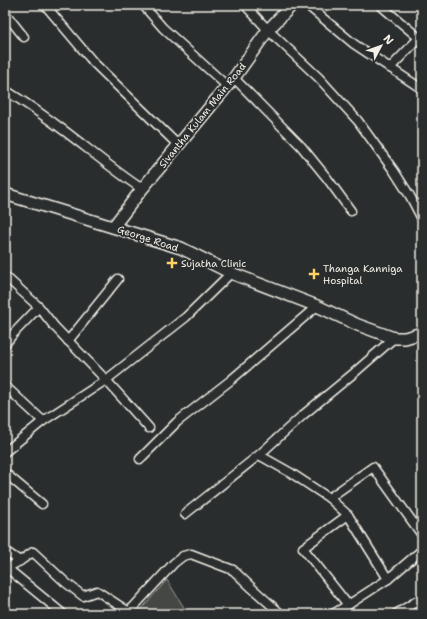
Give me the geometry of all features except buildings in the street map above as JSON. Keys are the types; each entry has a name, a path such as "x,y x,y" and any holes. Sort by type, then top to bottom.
{"main road":[{"name":"Sivantha Kulam Main Road","path":"113,227 142,189 230,82 268,30 292,5"},
{"name":"George Road","path":"5,194 181,248 231,273 317,306 394,338 405,338 422,333"}],"street":[{"path":"45,5 94,63 178,145"},
{"path":"143,5 163,28 230,82 301,146 351,211"},
{"path":"245,5 268,30 319,78 358,121 394,171 410,196 422,219"},
{"path":"307,5 354,44 422,90"},
{"path":"380,5 420,36 390,68"},
{"path":"5,13 24,36"},
{"path":"5,90 55,124 142,189"},
{"path":"5,452 43,421 106,380 186,317 231,273"},
{"path":"5,276 39,307 54,326 106,380 149,428"},
{"path":"68,341 118,279"},
{"path":"140,459 177,422 231,380 317,306"},
{"path":"5,344 39,307"},
{"path":"185,514 259,455 303,415 394,338"},
{"path":"5,386 43,421"},
{"path":"259,455 291,473 329,498 348,515 388,579"},
{"path":"329,498 373,467 422,535"},
{"path":"5,473 42,504"},
{"path":"348,515 303,548 348,605"},
{"path":"333,614 388,579 422,550"},
{"path":"5,551 20,561"},
{"path":"63,614 6,568 20,561 32,552 83,596 97,591 128,613 174,563 183,556 192,554 233,570 281,614"},
{"path":"396,614 422,598"}],"shaded area":[{"path":"167,580 188,614 137,614"}],"place":[{"name":"Sujatha Clinic","path":"172,263"},
{"name":"Thanga Kanniga Hospital","path":"314,274"}]}
